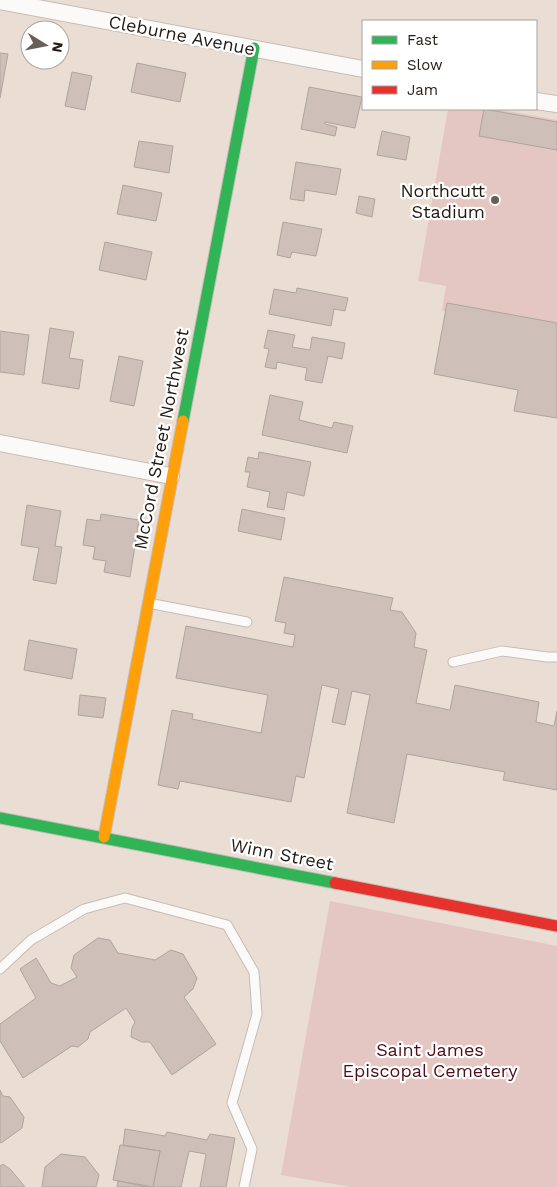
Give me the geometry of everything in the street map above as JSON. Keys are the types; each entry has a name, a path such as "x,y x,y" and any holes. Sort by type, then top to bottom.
{"street":[{"name":"Cleburne Avenue","path":"0,1 362,68"},
{"name":"McCord Street Northwest","path":"104,838 254,48"},
{"path":"537,100 557,104"},
{"path":"0,443 172,476"},
{"name":"Winn Street","path":"0,818 557,926"}],"lane":[{"path":"148,603 247,622"},
{"path":"453,662 502,651 557,657"},
{"path":"0,969 31,940 84,908 125,898 227,925 254,972 257,1014 232,1103 252,1149 244,1187"}],"green space":[{"name":"Northcutt Stadium","path":"448,110 502,110 557,120 557,370 448,312 442,311 446,286 418,281"},
{"name":"Saint James Episcopal Cemetery","path":"330,901 557,946 557,1187 351,1187 281,1175"}],"building":[{"path":"0,53 8,54 0,98"},
{"path":"137,63 186,73 180,102 131,92"},
{"path":"72,72 92,76 85,110 65,106"},
{"path":"309,87 362,97 355,128 325,122 325,124 337,127 335,136 301,129"},
{"path":"484,110 557,122 557,150 479,136"},
{"path":"382,131 410,137 406,160 377,155"},
{"path":"139,141 173,146 169,173 134,167"},
{"path":"296,162 341,169 336,195 305,190 304,201 290,199"},
{"path":"123,185 162,193 156,221 117,214"},
{"path":"359,196 375,199 372,217 356,213"},
{"path":"283,222 322,229 316,256 292,252 290,258 277,255"},
{"path":"105,242 152,252 146,280 99,270"},
{"path":"297,288 348,298 345,311 334,309 331,326 269,314 274,289 296,293"},
{"path":"447,303 557,323 557,418 514,411 518,390 434,374"},
{"path":"50,328 74,332 69,358 83,360 79,389 42,383"},
{"path":"268,330 295,335 292,347 310,350 312,337 345,343 342,359 328,356 322,383 305,380 307,368 277,362 276,369 265,367 269,349 264,348"},
{"path":"0,331 29,335 24,375 0,372"},
{"path":"119,356 143,361 134,406 110,401"},
{"path":"270,395 303,402 299,420 332,428 334,422 353,426 347,453 262,435"},
{"path":"259,452 311,462 304,496 287,492 284,510 267,507 270,492 247,487 250,472 245,472 248,457 258,459"},
{"path":"27,505 61,511 55,546 62,547 56,584 33,580 39,548 21,545"},
{"path":"242,509 285,518 281,540 238,531"},
{"path":"101,514 139,520 130,577 104,572 106,561 93,559 95,547 83,545 87,519 100,521"},
{"path":"284,577 393,598 390,610 402,612 416,633 414,647 427,650 416,703 450,710 455,685 539,702 536,722 554,726 557,711 557,790 503,780 505,772 407,754 394,823 347,813 370,695 352,691 345,725 332,722 339,689 322,685 304,778 296,776 291,802 180,781 178,789 158,785 172,710 193,714 192,719 261,733 268,695 176,678 186,626 293,647 295,635 284,633 286,623 275,621"},
{"path":"29,640 77,649 72,679 24,670"},
{"path":"80,695 106,698 103,718 78,715"},
{"path":"98,938 110,940 118,953 155,960 171,950 183,954 197,978 193,989 184,997 216,1044 172,1075 150,1042 142,1042 131,1037 135,1022 126,1008 90,1032 88,1039 78,1047 72,1046 23,1078 0,1041 0,1024 36,998 20,969 36,958 51,983 60,986 77,977 71,968 74,955"},
{"path":"0,1090 3,1096 10,1097 24,1117 22,1128 1,1143 0,1142"},
{"path":"125,1129 165,1136 167,1132 207,1140 210,1134 235,1138 226,1187 200,1187 206,1154 189,1151 181,1187 153,1187 160,1151 123,1145"},
{"path":"120,1145 160,1151 153,1187 113,1180"},
{"path":"61,1154 85,1157 99,1175 96,1187 42,1187 45,1167"},
{"path":"3,1164 11,1170 25,1187 0,1187 0,1166"},
{"path":"118,1181 148,1187 117,1187"}],"traffic: fast":[{"path":"183,421 254,48"},
{"path":"0,818 335,883"}],"traffic: slow":[{"path":"104,837 183,421"}],"traffic: jam":[{"path":"335,883 557,926"}],"place":[{"name":"Northcutt Stadium","path":"495,200"}]}
